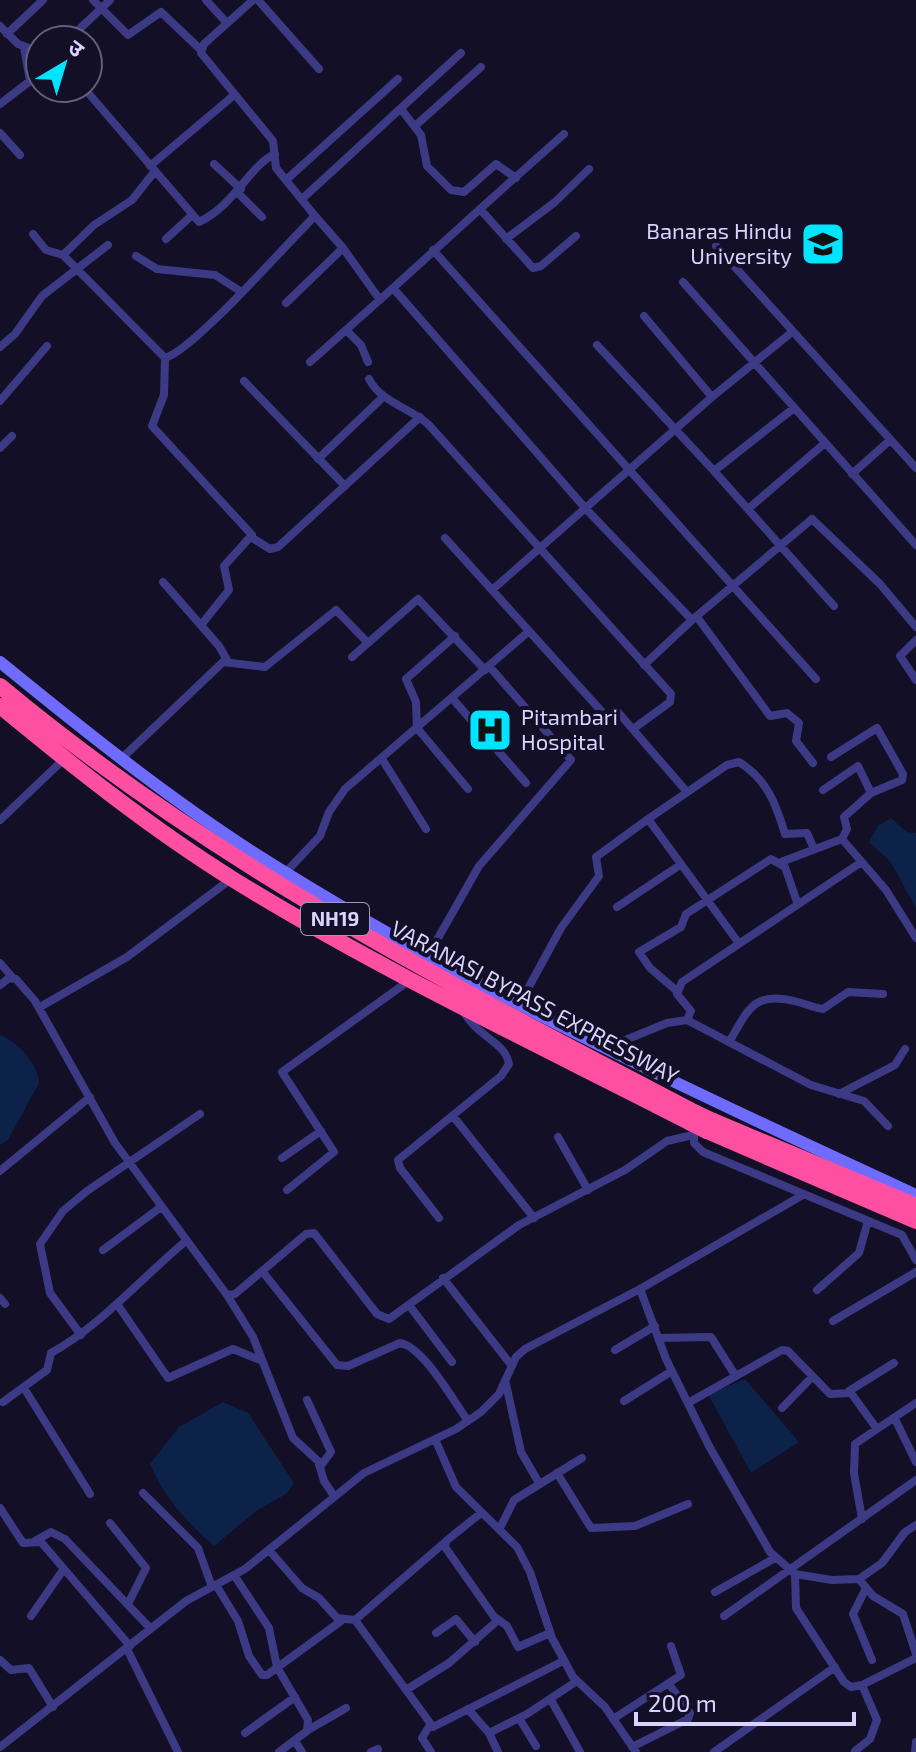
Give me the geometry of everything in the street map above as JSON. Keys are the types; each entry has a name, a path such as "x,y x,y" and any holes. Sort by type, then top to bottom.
{"highway":[{"name":"VARANASI BYPASS EXPRESSWAY","path":"0,686 118,780 232,857 699,1124 916,1206"},
{"name":"VARANASI BYPASS EXPRESSWAY","path":"0,706 65,758 232,879 411,980 699,1124 916,1221"}],"street":[{"path":"7,34 43,0"},
{"path":"93,0 128,35 161,12 201,50 233,96 273,141 274,165 343,248 380,300"},
{"path":"84,24 110,0"},
{"path":"206,0 227,23"},
{"path":"201,50 255,0 319,69"},
{"path":"0,26 24,47"},
{"path":"302,199 461,53"},
{"path":"415,126 481,67"},
{"path":"286,180 398,79"},
{"path":"0,104 24,86"},
{"path":"63,255 94,225 132,200 153,168 233,96"},
{"path":"98,104 191,216 202,221 240,191 264,159 275,154"},
{"path":"401,109 423,140 427,166 457,193 464,192 496,164 516,178"},
{"path":"0,133 20,155"},
{"path":"310,362 564,134"},
{"path":"214,164 262,217"},
{"path":"506,239 555,202 589,169"},
{"path":"480,209 529,265 537,268 576,236"},
{"path":"166,239 191,216"},
{"path":"165,358 174,354 315,216"},
{"path":"33,234 46,250 63,255 165,358 164,395 152,426 250,531 251,537"},
{"path":"0,347 15,334 42,296 108,245"},
{"path":"716,246 916,468"},
{"path":"286,303 343,248"},
{"path":"433,250 627,471 736,586 816,679"},
{"path":"136,256 157,269 215,275 240,291"},
{"path":"683,282 916,545"},
{"path":"393,288 585,508 694,618 770,716 787,713 799,723 796,741 813,763"},
{"path":"644,316 712,397"},
{"path":"346,330 361,345 368,362"},
{"path":"492,590 712,397 792,332"},
{"path":"597,345 834,606"},
{"path":"1,398 47,346"},
{"path":"369,379 382,398 400,404 420,417 672,698 633,729"},
{"path":"244,381 345,486"},
{"path":"318,459 382,398"},
{"path":"714,471 794,408"},
{"path":"251,537 274,549 420,417"},
{"path":"0,448 12,436"},
{"path":"852,474 889,441"},
{"path":"748,509 825,443"},
{"path":"644,665 694,618 736,586 808,522 817,521 880,584 916,627"},
{"path":"201,625 229,590 225,564 251,537"},
{"path":"445,538 603,713"},
{"path":"163,582 227,660 259,669 269,665 336,610 368,643"},
{"path":"352,657 418,599 487,668 571,760 479,866 429,954"},
{"path":"286,872 320,836 329,812 345,789 528,632"},
{"path":"455,636 407,676 416,702 417,728 468,789"},
{"path":"916,640 900,656 916,680"},
{"path":"121,759 212,670 227,660"},
{"path":"0,662 121,759 286,872 519,1005 916,1195"},
{"path":"452,698 526,783"},
{"path":"617,711 687,792"},
{"path":"831,757 877,728 903,774 902,780"},
{"path":"0,820 33,784 65,758"},
{"path":"382,759 426,829"},
{"path":"519,1005 561,928 599,876 596,857 687,792 739,762 776,800 785,834 807,833 814,849"},
{"path":"823,790 858,766 871,793"},
{"path":"687,1020 691,1011 677,991 650,968 639,952 681,927 686,914 766,860 781,862 842,839 847,829 844,817 871,793 902,780 916,780"},
{"path":"648,819 738,942"},
{"path":"842,839 886,890 916,938"},
{"path":"781,862 797,902"},
{"path":"677,991 682,982 738,942 860,863"},
{"path":"617,907 680,865"},
{"path":"40,1007 127,957 232,879"},
{"path":"0,963 40,1007 128,1161 227,1295 253,1337 293,1438 320,1467 334,1496"},
{"path":"0,985 13,978"},
{"path":"287,1190 333,1154 333,1148 282,1072 411,980"},
{"path":"729,1042 749,1008 767,998 785,998 823,1009 848,992 883,994"},
{"path":"439,1218 397,1163 501,1076 509,1064 504,1051 472,1028 461,1005"},
{"path":"606,1048 667,1023 687,1020 805,1083 864,1101 888,1126"},
{"path":"838,1094 895,1065 905,1049"},
{"path":"0,1171 90,1097"},
{"path":"712,1100 699,1124 696,1147 801,1196 902,1235 916,1260"},
{"path":"81,1335 50,1293 38,1248 67,1207 128,1161 200,1114"},
{"path":"453,1116 534,1218"},
{"path":"227,1295 235,1294 306,1234 314,1233 381,1318 389,1319 443,1278 534,1218 588,1190 699,1124"},
{"path":"282,1158 321,1131"},
{"path":"558,1137 588,1190"},
{"path":"0,1747 150,1628 269,1550 364,1473 435,1439 489,1406 505,1383 512,1366 525,1349 538,1340 640,1289 801,1196"},
{"path":"103,1250 161,1207"},
{"path":"817,1290 859,1253 868,1221"},
{"path":"1,1399 24,1388 51,1365 51,1353 81,1335 186,1241"},
{"path":"262,1271 337,1365 348,1366 400,1343 409,1345 468,1421"},
{"path":"833,1321 916,1272"},
{"path":"443,1278 512,1366"},
{"path":"640,1289 672,1371 709,1446 775,1558 793,1571 832,1580 859,1579 882,1563 905,1532 916,1525"},
{"path":"117,1304 168,1378 233,1349 260,1360"},
{"path":"409,1305 452,1362"},
{"path":"615,1350 655,1326"},
{"path":"659,1338 711,1337 735,1375"},
{"path":"688,1403 782,1350 834,1396 849,1391 894,1363"},
{"path":"624,1401 672,1371"},
{"path":"782,1408 812,1377"},
{"path":"505,1383 521,1452 539,1483"},
{"path":"24,1388 90,1494"},
{"path":"849,1391 877,1429"},
{"path":"307,1400 331,1452 320,1467"},
{"path":"862,1519 854,1473 855,1444 916,1403"},
{"path":"895,1419 916,1462"},
{"path":"435,1439 456,1487 517,1547 530,1572 550,1633 563,1661 577,1681 613,1719 634,1750 688,1719 690,1713 669,1684"},
{"path":"500,1528 514,1500 582,1458"},
{"path":"557,1473 591,1528 635,1526 688,1504"},
{"path":"724,1616 793,1571 916,1480"},
{"path":"908,1488 916,1495"},
{"path":"143,1493 198,1548 214,1586 238,1621 256,1669 264,1676 341,1621 355,1620 481,1513"},
{"path":"0,1508 23,1543 35,1541 51,1532 65,1539 150,1628"},
{"path":"110,1523 145,1563 143,1579 128,1604"},
{"path":"35,1541 43,1544 128,1648 178,1752"},
{"path":"444,1543 496,1618 507,1626 518,1647 550,1633"},
{"path":"269,1550 302,1588 319,1598 341,1621"},
{"path":"715,1592 775,1558"},
{"path":"31,1616 63,1570"},
{"path":"793,1571 796,1608 847,1685 862,1685 916,1656 903,1614 866,1588 859,1579"},
{"path":"234,1575 269,1628 277,1667 308,1720 307,1731"},
{"path":"866,1588 853,1614 872,1660"},
{"path":"406,1690 493,1628 496,1618"},
{"path":"436,1633 456,1619 475,1642"},
{"path":"355,1620 430,1725 437,1726 563,1661"},
{"path":"613,1719 682,1673 671,1646"},
{"path":"0,1660 11,1670 29,1668 53,1707"},
{"path":"714,1752 835,1667"},
{"path":"489,1733 551,1700 577,1681"},
{"path":"855,1751 872,1735 877,1720 862,1685"},
{"path":"245,1733 295,1697"},
{"path":"551,1700 580,1752"},
{"path":"279,1752 346,1708"},
{"path":"468,1709 489,1733 498,1752"},
{"path":"519,1718 536,1746"},
{"path":"430,1725 422,1738 431,1752"},
{"path":"295,1741 302,1752"},
{"path":"915,1752 916,1742"}],"water":[{"path":"891,818 907,832 916,833 916,908 890,861 869,842 878,826"},
{"path":"0,1035 26,1054 39,1083 8,1140 0,1145"},
{"path":"745,1379 799,1442 751,1473 708,1394"},
{"path":"223,1402 248,1413 294,1483 286,1494 256,1511 214,1546 177,1509 150,1464 179,1427"}],"place":[{"name":"Banaras Hindu University","path":"823,244"},
{"name":"Pitambari Hospital","path":"490,730"}]}
